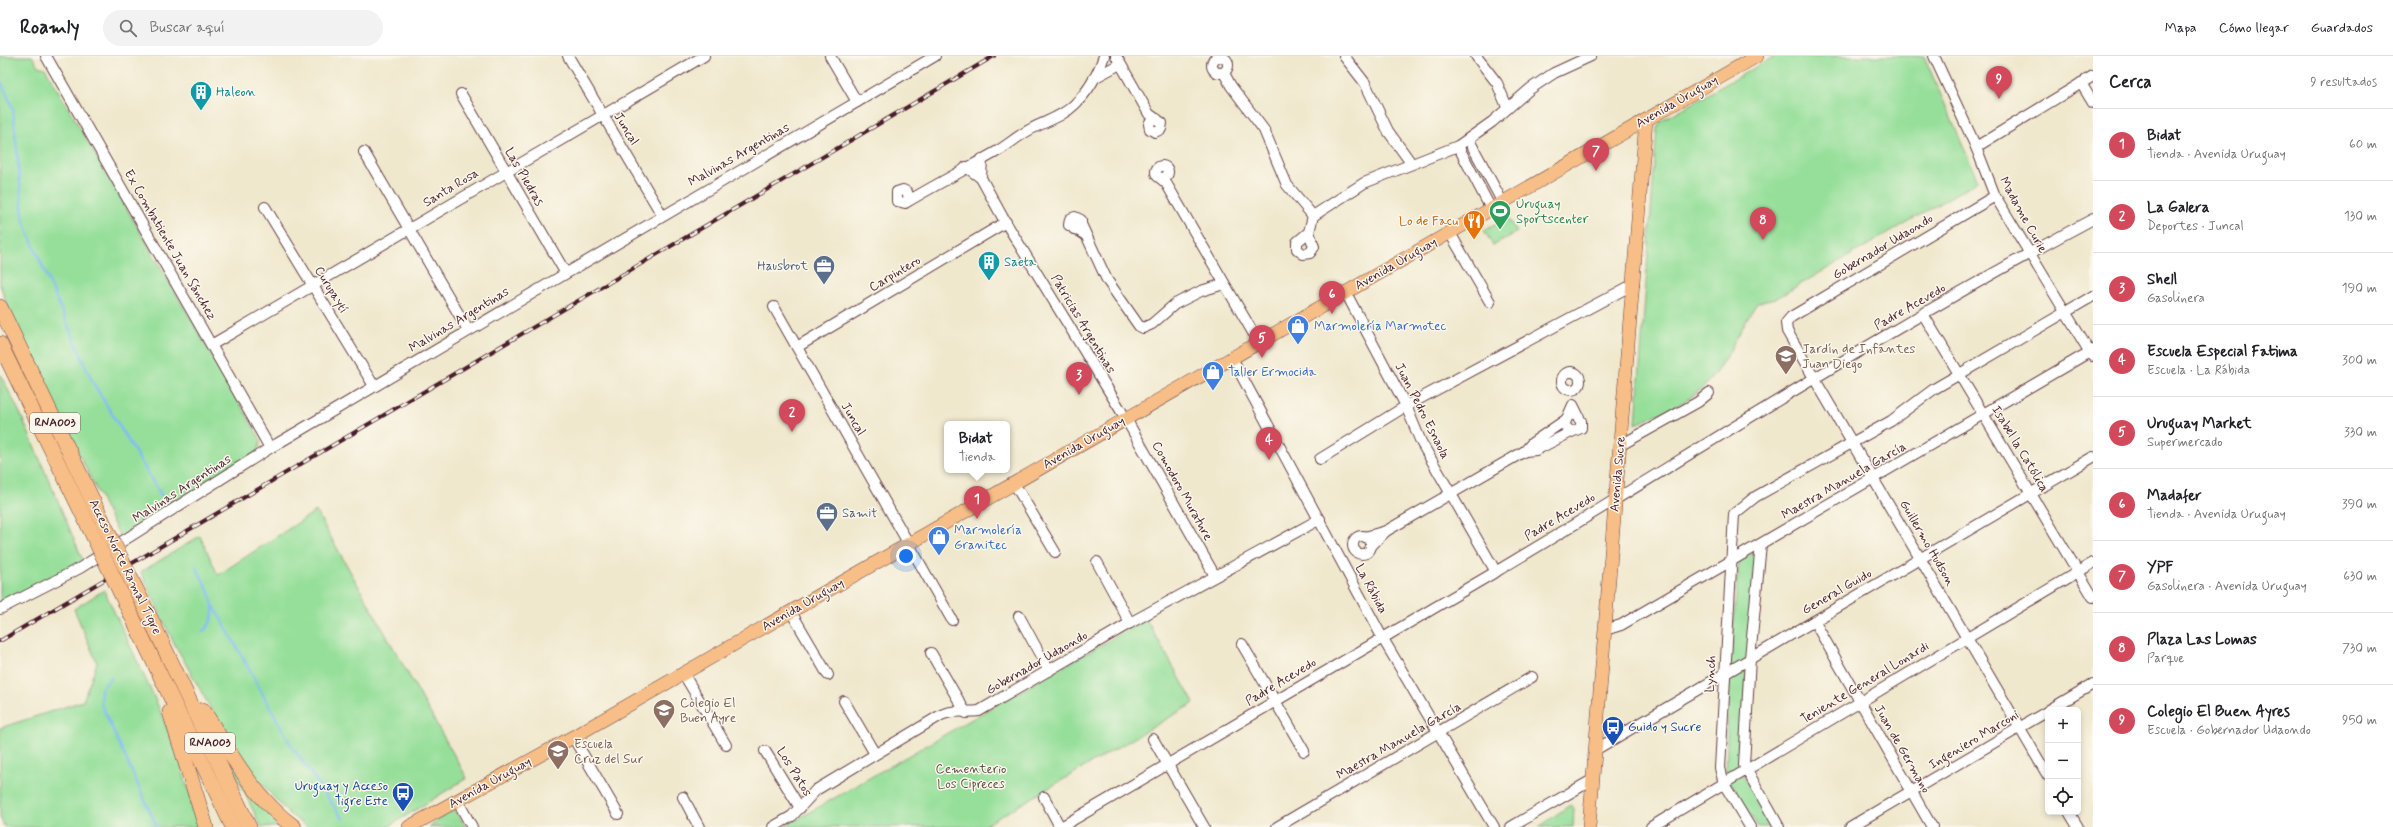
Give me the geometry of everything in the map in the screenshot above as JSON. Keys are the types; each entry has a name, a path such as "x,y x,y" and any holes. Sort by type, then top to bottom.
{"highway":[{"path":"0,302 9,327"},
{"name":"Acceso Norte Ramal Tigre","path":"0,307 95,522 140,633 233,827"},
{"name":"Acceso Norte Ramal Tigre","path":"0,344 95,522 154,626 250,827"},
{"path":"170,658 243,773 269,804 294,827"},
{"path":"156,665 206,827"}],"main road":[{"name":"Avenida Uruguay","path":"409,827 458,802 573,737 1756,56"},
{"name":"Avenida Sucre","path":"1589,827 1634,284 1646,120"}],"street":[{"name":"Ex Combatiente Juan Sánchez","path":"46,56 213,344 270,448"},
{"name":"Juncal","path":"568,56 662,215"},
{"name":"Santa Rosa","path":"213,344 704,56"},
{"path":"830,56 857,102"},
{"name":"Malvinas Argentinas","path":"0,609 109,551 270,448 565,272 935,56"},
{"path":"907,197 918,194 1007,146 1031,129 1067,111 1085,92 1094,78 1104,56"},
{"path":"1344,56 1365,83 1388,131 1411,163"},
{"path":"1476,56 1497,83 1507,107"},
{"path":"1309,232 1312,216 1364,183 1411,163 1458,146 1469,140 1492,122 1507,107 1554,73 1591,56"},
{"name":"Madame Curie","path":"1934,56 1976,147 1995,196 2092,353"},
{"path":"1094,78 1118,60 1152,118"},
{"path":"1224,73 1235,92 1264,130 1287,185 1312,216"},
{"path":"1976,147 2093,76"},
{"path":"2081,83 2093,103"},
{"name":"Las Piedras","path":"461,94 565,272"},
{"path":"1469,140 1503,203"},
{"path":"1458,146 1491,209"},
{"path":"364,152 468,330"},
{"path":"981,178 982,159"},
{"path":"966,167 981,178"},
{"name":"Patricias Argentinas","path":"981,178 1006,222 1126,419"},
{"path":"1164,179 1259,343"},
{"name":"Gobernador Udaondo","path":"1786,323 1791,317 1995,196"},
{"name":"Curupaytí","path":"265,207 374,386"},
{"name":"Padre Acevedo","path":"1060,827 1496,572 1814,378 2029,253 2093,219"},
{"name":"Carpintero","path":"797,347 1006,222"},
{"path":"1078,226 1084,234 1107,280 1139,326 1143,328 1152,324 1182,300 1224,284"},
{"path":"1450,233 1490,302"},
{"path":"1320,459 1406,406 1634,284"},
{"name":"Juan Pedro Esnaola","path":"1346,293 1406,406 1421,442 1496,572"},
{"path":"1853,443 1891,421 1934,389 2093,296"},
{"name":"Juncal","path":"774,307 952,620"},
{"name":"Isabel la Católica","path":"1924,314 2093,597"},
{"name":"Guillermo Hudson","path":"1786,323 1788,331 1814,378 2045,771"},
{"name":"Maestra Manuela García","path":"1605,630 1621,625 2092,353"},
{"name":"La Rábida","path":"1232,358 1320,519 1382,638 1494,827"},
{"path":"1620,445 1698,402 1709,393"},
{"path":"1571,395 1571,418 1565,428 1571,432"},
{"path":"1525,451 1536,450 1581,428 1571,418"},
{"path":"1386,531 1365,553 1356,551 1354,542 1358,537 1364,537 1386,531 1525,451 1532,443 1571,418"},
{"name":"Comodoro Murature","path":"1126,419 1215,576"},
{"name":"Lynch","path":"1750,827 1724,784 1720,768 1724,673 1734,514 1755,497 1853,443"},
{"name":"General Guido","path":"1595,750 2093,458"},
{"path":"1014,483 1055,552"},
{"name":"Gobernador Udaondo","path":"773,827 792,816 816,790 950,711 966,713 979,711 1130,623 1320,519"},
{"path":"1364,537 1370,540 1371,546"},
{"path":"1761,544 1750,658 1744,759 1746,770 1779,827"},
{"path":"1097,562 1130,623"},
{"name":"Teniente General Lonardi","path":"1651,827 1860,700 2093,563"},
{"path":"790,612 828,675"},
{"path":"1019,616 1049,671"},
{"name":"Juan de Germano","path":"1814,621 1932,827"},
{"path":"1242,644 1304,751"},
{"path":"931,653 966,713"},
{"path":"684,673 726,745"},
{"name":"Maestra Manuela García","path":"1277,827 1438,734 1532,677"},
{"name":"Ingeniero Marconi","path":"2054,707 2093,684"},
{"path":"844,701 875,754"},
{"name":"Ingeniero Marconi","path":"1850,827 2045,712"},
{"path":"573,737 618,814"},
{"path":"1153,739 1204,827"},
{"name":"Los Patos","path":"765,751 800,808"},
{"path":"1511,827 1592,780"},
{"path":"683,797 699,827"},
{"path":"1044,797 1060,827"},
{"path":"458,802 472,827"},
{"path":"2071,815 2078,827"}],"green space":[{"path":"0,56 32,56 38,66 45,68 261,440 258,451 121,539 14,323 0,285"},
{"path":"1775,56 1924,56 1978,181 1775,299 1757,303 1724,361 1700,390 1686,401 1636,424 1657,128 1661,121"},
{"name":"Uruguay Sportscenter","path":"1507,217 1517,232 1493,246 1484,230"},
{"path":"0,374 20,413 85,565 0,607"},
{"path":"316,511 467,778 388,827 307,827 288,813 245,765 225,734 173,641 141,572 200,536 218,575"},
{"path":"1756,551 1740,772 1775,827 1758,827 1726,776 1729,675 1739,562"},
{"path":"104,590 160,710 181,766 200,827 5,827 0,818 0,728 83,701 97,663 74,609"},
{"name":"Cementerio Los Cipreces","path":"1146,619 1194,703 982,827 784,827"},
{"path":"218,737 291,827 261,827"},
{"path":"1570,805 1574,808 1573,827 1539,827"},
{"path":"455,811 466,827 429,827 447,813"}],"waterway":[{"path":"0,79 13,109 23,217 29,235 92,381 163,498"},
{"path":"196,567 209,592 213,609 209,625 202,632"},
{"path":"214,606 291,745 343,819"},
{"path":"111,678 101,689 101,704 157,827"}],"railway":[{"path":"0,641 994,56"}],"place":[{"name":"Colegio El Buen Ayres","path":"1999,99"},
{"name":"Haleon","path":"201,112"},
{"name":"YPF","path":"1596,171"},
{"name":"Uruguay Sportscenter","path":"1500,230"},
{"name":"Lo de Facu","path":"1474,240"},
{"name":"Plaza Las Lomas","path":"1763,240"},
{"name":"Saeta","path":"989,282"},
{"name":"Hausbrot","path":"824,286"},
{"name":"Madafer","path":"1332,314"},
{"name":"Marmolería Marmotec","path":"1298,346"},
{"name":"Uruguay Market","path":"1262,358"},
{"name":"Jardín de Infantes Juan Diego","path":"1786,376"},
{"name":"Taller Ermocida","path":"1213,392"},
{"name":"Shell","path":"1079,395"},
{"name":"La Galera","path":"792,432"},
{"name":"Escuela Especial Fatima","path":"1269,460"},
{"name":"Bidat","path":"977,519"},
{"name":"Samit","path":"827,532"},
{"name":"Marmolería Granitec","path":"939,556"},
{"name":"Colegio El Buen Ayre","path":"664,730"},
{"name":"Guido y Sucre","path":"1613,746"},
{"name":"Escuela Cruz del Sur","path":"558,770"},
{"name":"Uruguay y Acceso Tigre Este","path":"403,812"}]}
